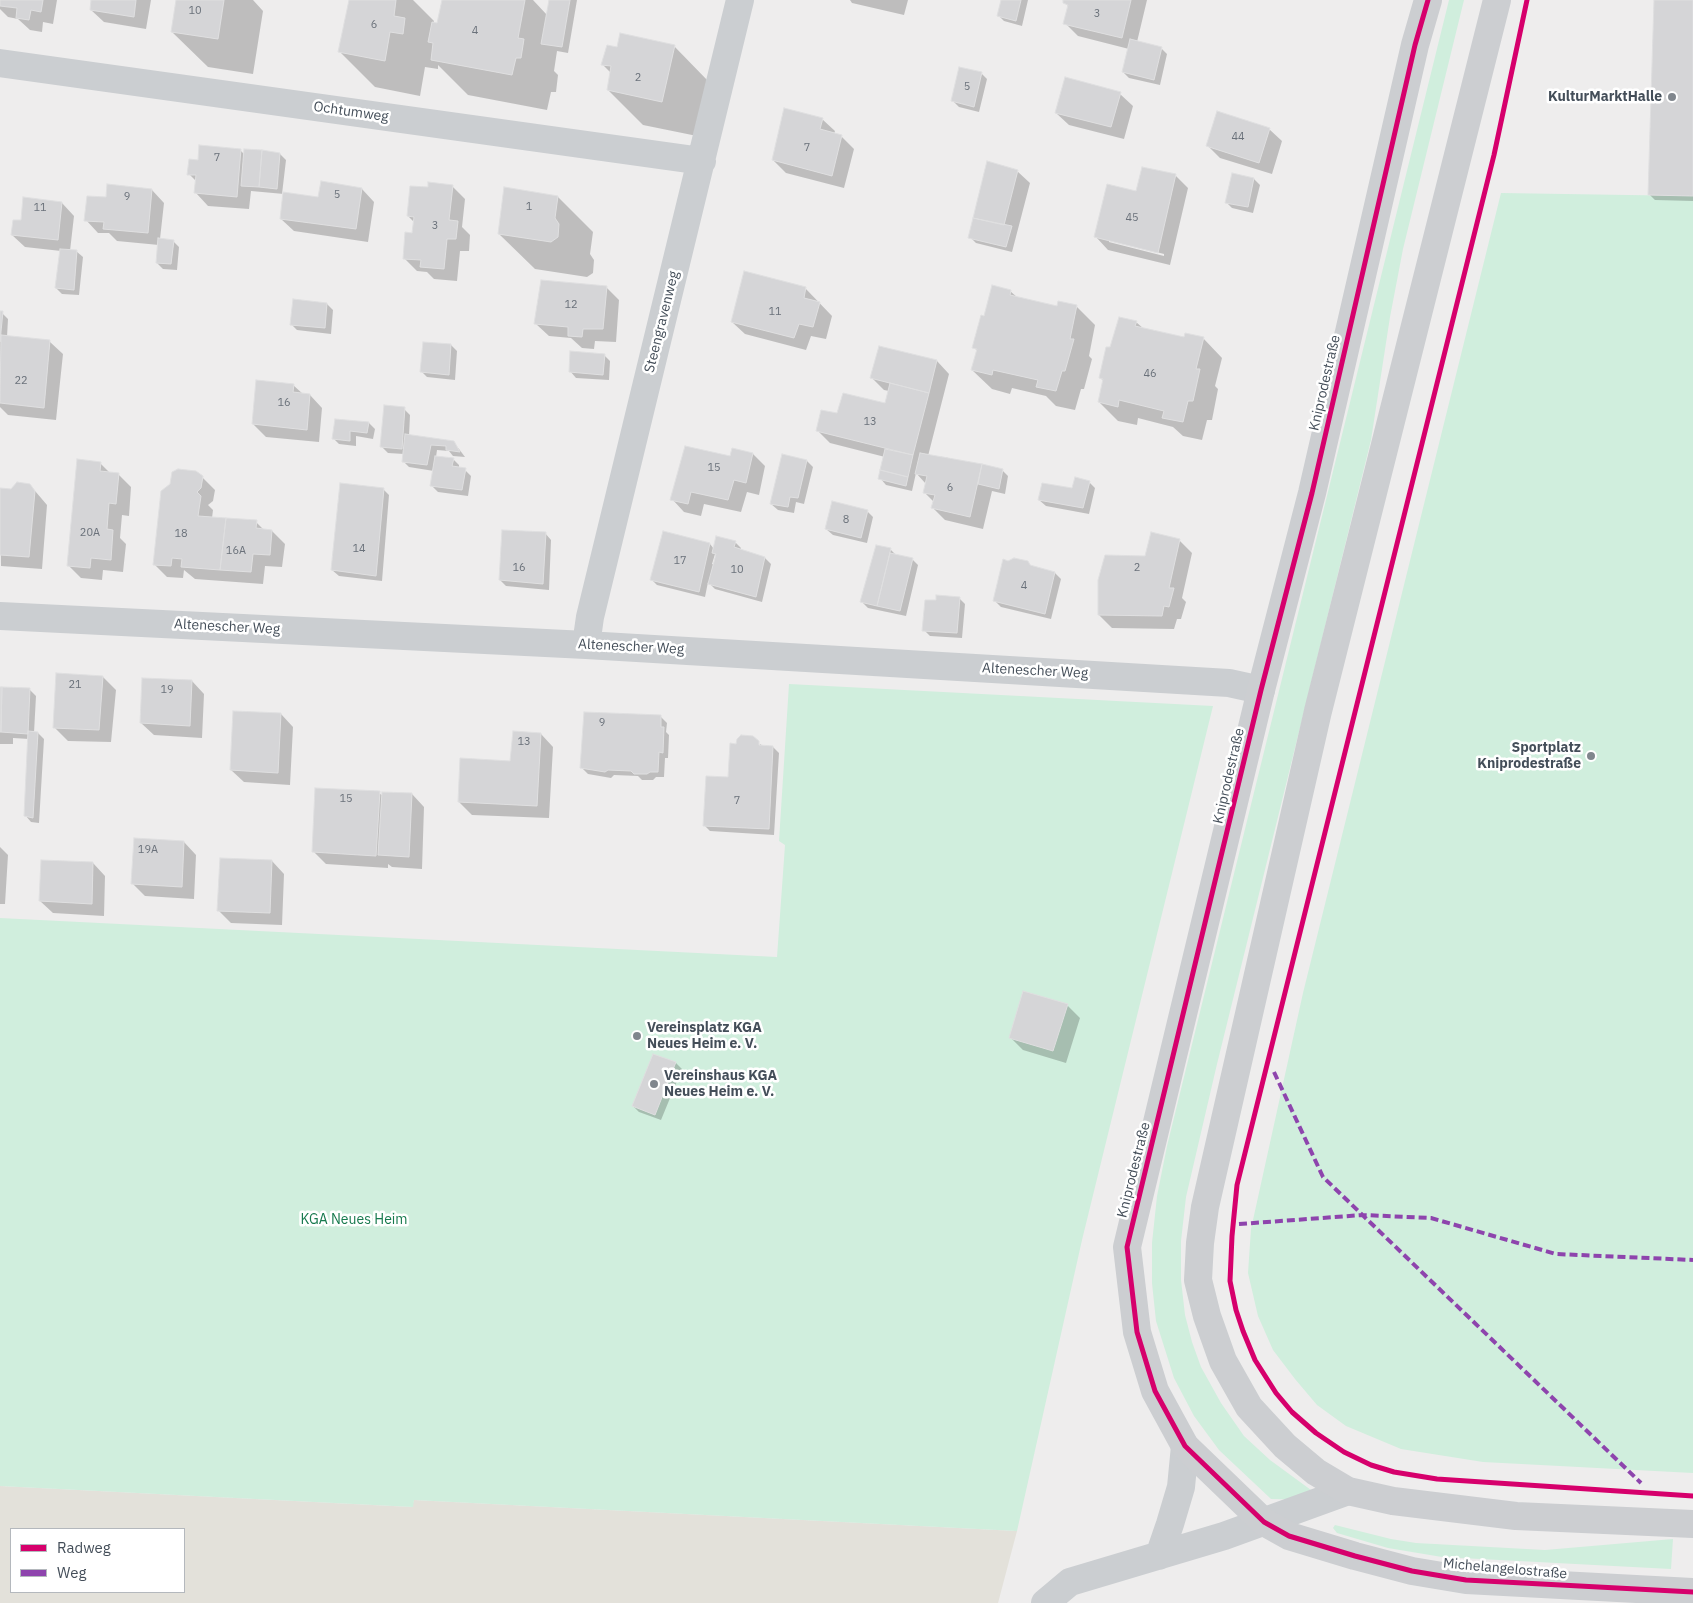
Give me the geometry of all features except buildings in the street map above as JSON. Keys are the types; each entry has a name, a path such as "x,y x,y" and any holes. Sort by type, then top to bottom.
{"main road":[{"name":"Kniprodestraße","path":"1264,1522 1185,1446 1154,1390 1137,1332 1127,1247 1261,690 1312,493 1415,45 1428,0"},
{"path":"1497,0 1318,711 1205,1208 1198,1280 1207,1316 1223,1361 1249,1406 1291,1451 1316,1472 1348,1491 1393,1501 1516,1516 1693,1524"},
{"name":"Michelangelostraße","path":"1264,1522 1289,1536 1355,1556 1412,1570 1466,1580 1683,1596"}],"street":[{"name":"Steengravenweg","path":"586,644 590,617 740,0"},
{"name":"Ochtumweg","path":"0,63 702,162"},
{"name":"Altenescher Weg","path":"0,616 586,644 1229,683 1261,690"},
{"path":"1159,1556 1181,1486 1185,1446"},
{"path":"1045,1603 1070,1582 1264,1522 1348,1491"}],"shaded area":[{"path":"0,1486 412,1507 414,1500 1017,1531 998,1603 0,1603"}],"green space":[{"path":"1449,0 1464,0 1403,249 1390,317 1371,440 1186,1197 1181,1241 1181,1280 1185,1315 1201,1367 1221,1403 1244,1436 1270,1460 1311,1490 1312,1500 1271,1499 1219,1450 1194,1416 1174,1378 1156,1321 1152,1283 1152,1243 1157,1196 1167,1146"},
{"path":"1501,193 1693,196 1693,1473 1483,1462 1401,1449 1346,1426 1317,1405 1273,1350 1258,1316 1248,1273 1251,1229 1303,993"},
{"name":"KGA Neues Heim","path":"789,684 1213,706 1082,1240 1017,1531 414,1500 413,1507 0,1486 0,918 777,957 785,845 779,841"},
{"path":"1335,1525 1391,1539 1416,1543 1545,1550 1673,1539 1671,1569 1442,1557 1388,1548 1337,1533 1333,1528"}],"marked path":[{"path":"1274,1072 1323,1177 1641,1483"},
{"path":"1239,1224 1363,1215 1431,1218 1556,1254 1693,1260"}],"cycle path":[{"path":"1428,0 1415,45 1312,493 1261,690 1127,1247 1137,1332 1155,1391 1185,1446 1264,1522 1289,1536 1412,1571 1466,1580 1693,1592"},
{"path":"1527,0 1494,155 1237,1185 1230,1281 1243,1331 1255,1360 1276,1393 1292,1412 1316,1433 1344,1452 1371,1465 1394,1472 1437,1479 1693,1496"}],"place":[{"name":"KulturMarktHalle","path":"1672,97"},
{"name":"Sportplatz Kniprodestraße","path":"1591,756"},
{"name":"Vereinsplatz KGA Neues Heim e. V.","path":"637,1036"},
{"name":"Vereinshaus KGA Neues Heim e. V.","path":"654,1084"}]}
